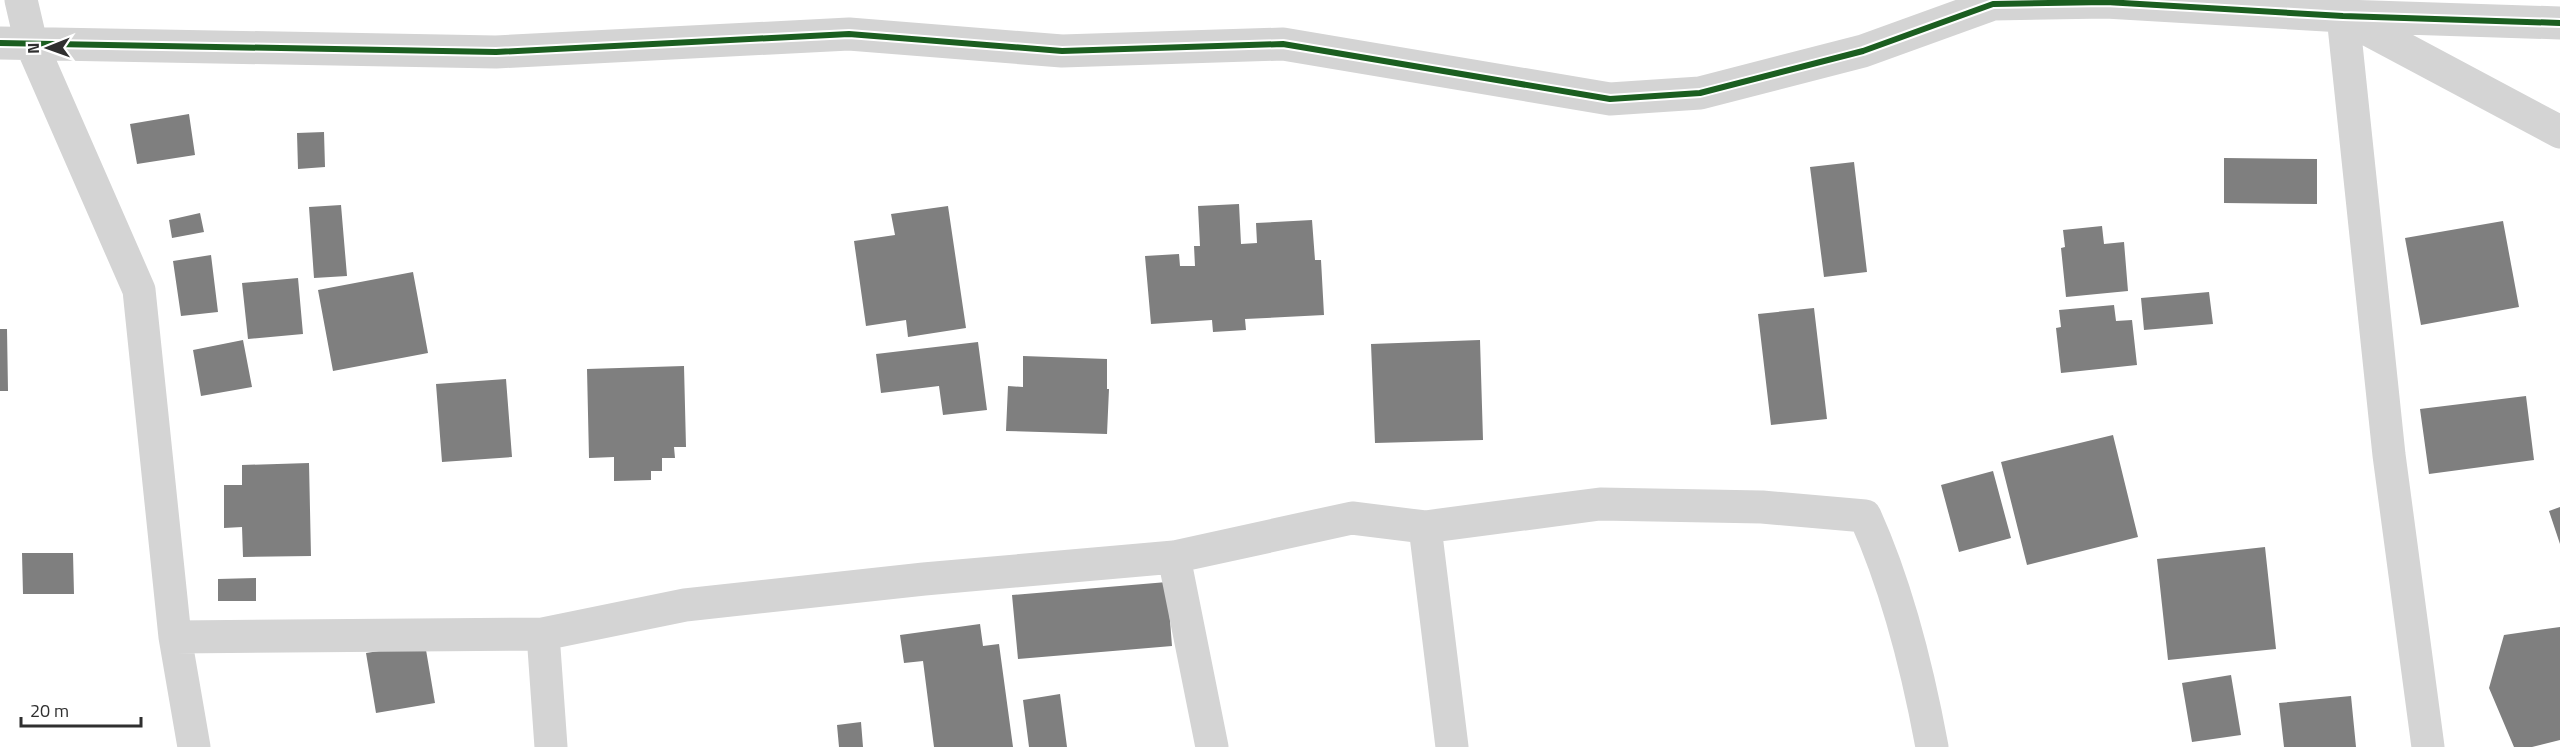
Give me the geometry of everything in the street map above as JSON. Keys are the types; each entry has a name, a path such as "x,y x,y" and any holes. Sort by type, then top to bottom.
{"street":[{"path":"21,0 16,43 139,290 175,637 194,747"},
{"path":"16,43 496,52 849,34 1062,51 1283,44 1610,99 1700,93 1863,51 1993,4 2106,2 2343,16 2560,23"},
{"path":"2343,16 2560,132"},
{"path":"2343,16 2389,456 2428,747"},
{"path":"175,637 543,634 685,605 924,579 1174,557 1352,518 1425,526 1600,504 1762,507 1865,516 1879,547 1921,690 1932,747"},
{"path":"1425,526 1452,747"},
{"path":"1174,557 1212,747"},
{"path":"543,634 550,747"}],"building":[{"path":"189,114 195,155 137,164 130,124"},
{"path":"324,132 325,167 298,169 297,133"},
{"path":"2224,158 2317,159 2317,204 2224,203"},
{"path":"1854,162 1867,272 1824,277 1810,167"},
{"path":"1239,204 1241,244 1257,243 1256,223 1312,220 1315,260 1321,260 1324,315 1245,319 1246,330 1213,332 1212,320 1151,324 1145,256 1179,254 1180,266 1195,266 1194,246 1200,246 1198,206"},
{"path":"341,205 347,276 314,278 309,207"},
{"path":"948,206 966,328 908,337 906,320 866,326 854,241 895,235 891,214"},
{"path":"200,213 204,232 172,238 169,220"},
{"path":"2503,221 2519,307 2421,325 2405,238"},
{"path":"2102,226 2104,244 2124,242 2128,291 2066,297 2061,248 2065,247 2063,230"},
{"path":"211,255 218,312 181,316 173,261"},
{"path":"413,272 428,353 333,371 318,290"},
{"path":"298,278 303,334 248,339 242,283"},
{"path":"2209,292 2213,324 2144,330 2141,298"},
{"path":"2114,305 2116,321 2132,320 2137,365 2061,373 2056,328 2061,327 2059,310"},
{"path":"1814,308 1827,419 1771,425 1758,314"},
{"path":"0,329 7,329 8,391 0,391"},
{"path":"243,340 252,387 201,396 193,350"},
{"path":"1480,340 1483,440 1375,443 1371,344"},
{"path":"978,342 987,410 943,415 939,386 881,393 876,354"},
{"path":"1023,356 1107,359 1107,389 1109,389 1107,434 1006,431 1008,386 1023,387"},
{"path":"684,366 686,447 674,447 675,458 662,458 662,471 651,471 651,480 614,481 614,457 589,458 587,369"},
{"path":"506,379 512,457 442,462 436,384"},
{"path":"2526,396 2534,460 2429,474 2420,409"},
{"path":"2113,435 2138,537 2027,565 2001,462"},
{"path":"309,463 311,556 243,557 242,527 224,528 224,485 242,485 242,465"},
{"path":"1993,471 2011,538 1959,552 1941,485"},
{"path":"2560,507 2560,544 2549,511"},
{"path":"2265,547 2276,649 2168,660 2157,559"},
{"path":"22,553 73,553 74,594 23,594"},
{"path":"256,578 256,601 218,601 218,579"},
{"path":"1167,582 1172,646 1018,659 1012,595"},
{"path":"980,624 983,646 999,644 1013,747 934,747 923,661 904,663 900,635"},
{"path":"2560,627 2560,740 2532,747 2514,747 2489,688 2504,635"},
{"path":"425,644 435,703 376,713 366,653"},
{"path":"2231,675 2241,735 2192,742 2182,683"},
{"path":"1060,694 1067,747 1029,747 1023,700"},
{"path":"2351,696 2356,747 2284,747 2279,703"},
{"path":"861,722 863,747 839,747 837,725"}],"cycle path":[{"path":"0,43 496,52 849,34 1062,51 1283,44 1610,99 1700,93 1863,51 1993,4 2106,2 2343,16 2560,23"}]}
